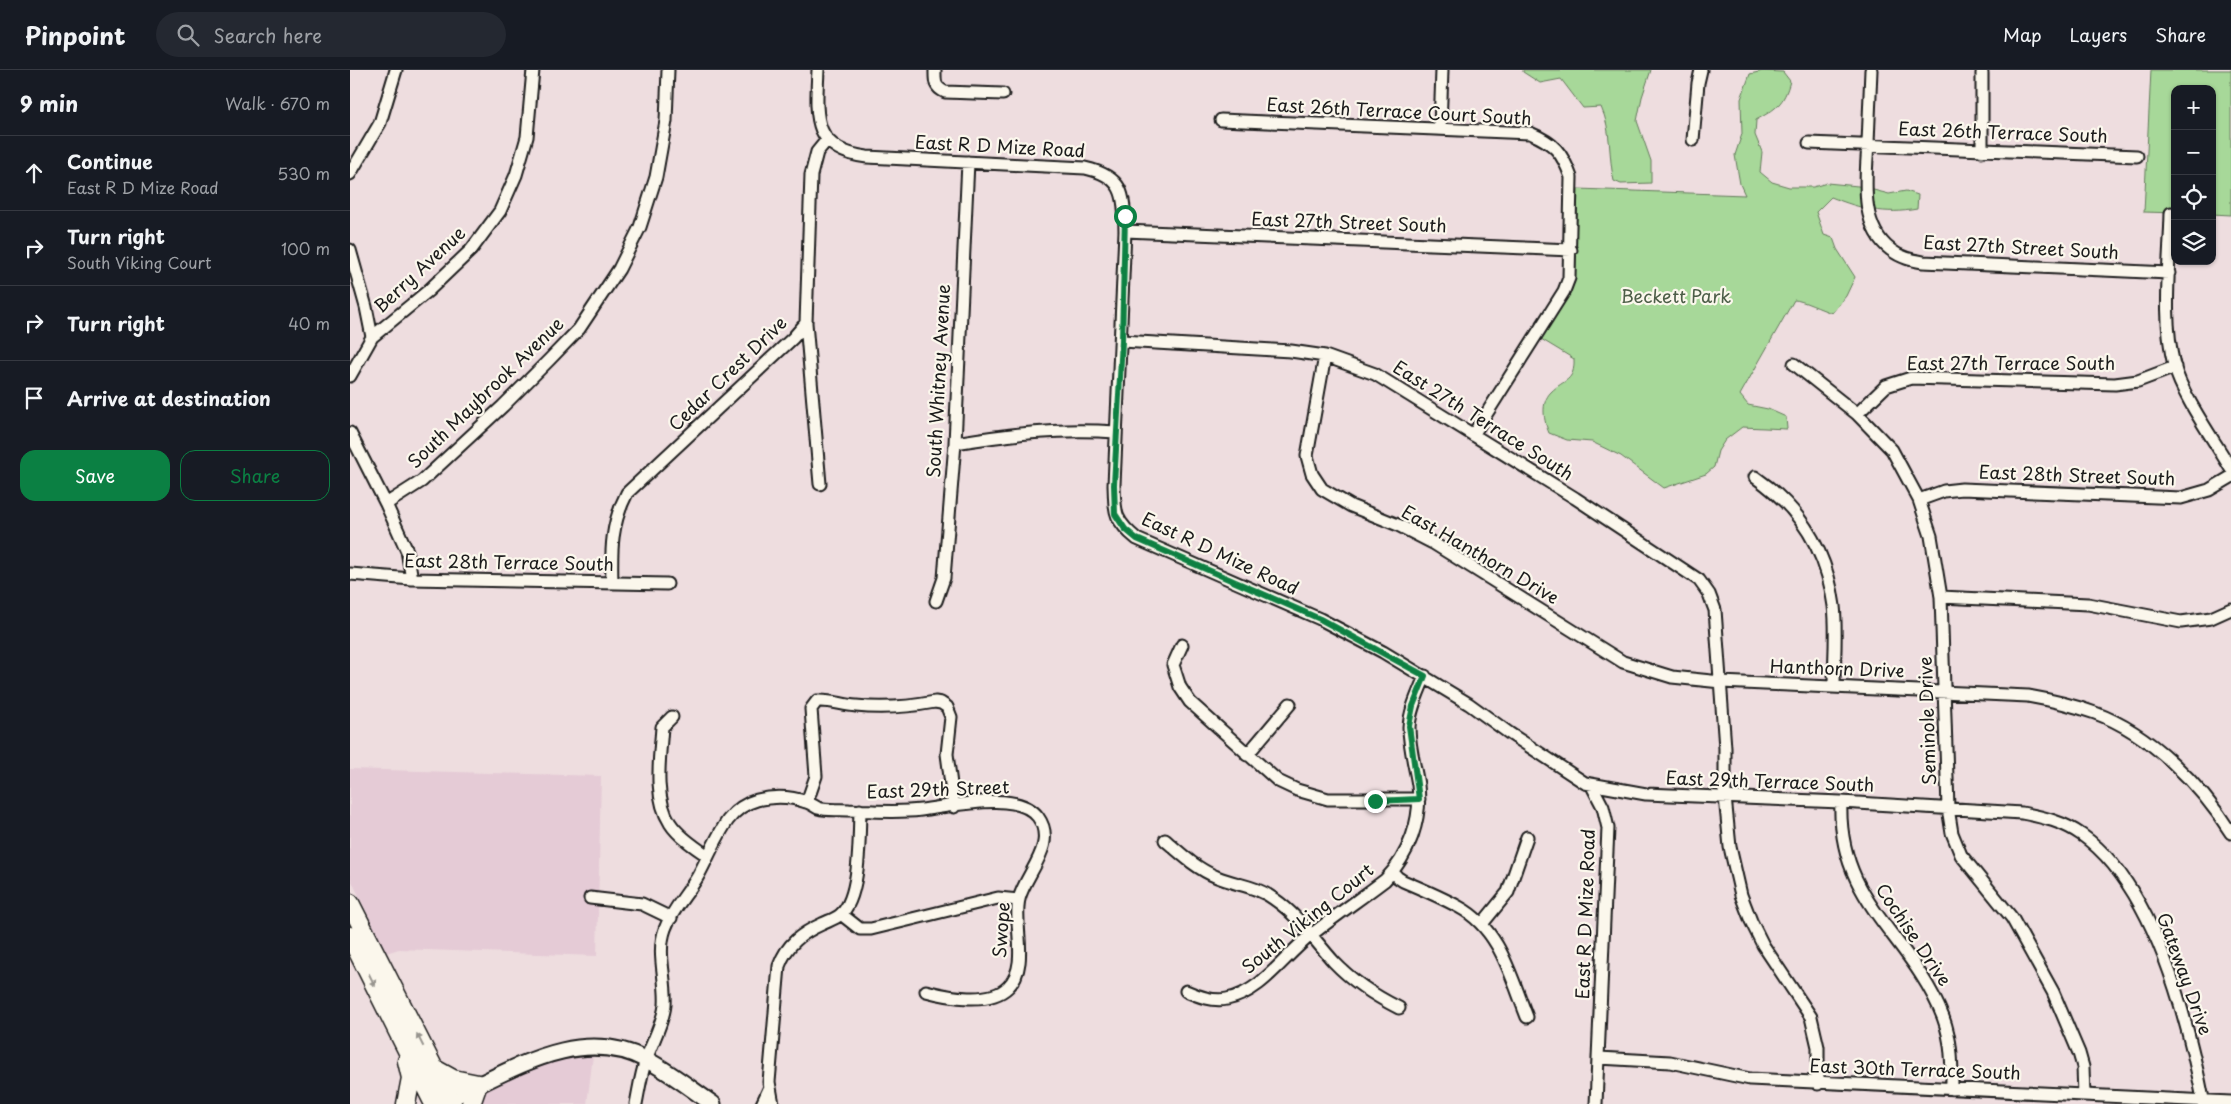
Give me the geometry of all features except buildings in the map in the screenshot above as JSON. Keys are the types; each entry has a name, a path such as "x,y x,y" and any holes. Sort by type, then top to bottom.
{"highway":[{"path":"350,903 435,1069 444,1103"},
{"path":"350,936 399,1034 444,1103"},
{"path":"399,1034 411,1078 406,1104"},
{"path":"435,1069 453,1079 478,1084 471,1104"}],"main road":[{"path":"444,1103 478,1084 533,1059 572,1048 597,1047 646,1059 713,1104"}],"street":[{"path":"350,174 380,123 396,70"},
{"name":"Berry Avenue","path":"350,376 372,338 428,291 471,250 500,211 516,175 527,137 533,70"},
{"name":"South Maybrook Avenue","path":"386,504 422,481 503,406 579,328 614,277 640,227 656,177 666,121 668,70"},
{"path":"818,70 817,112 819,124 826,141"},
{"path":"935,70 934,84 938,89 945,92 1003,94"},
{"path":"1440,128 1442,70"},
{"path":"1693,140 1698,83 1701,70"},
{"name":"East 27th Street South","path":"1871,70 1865,186 1869,215 1884,243 1897,254 1923,262 2170,273"},
{"path":"1982,73 1982,151"},
{"name":"East 26th Terrace Court South","path":"1221,120 1530,133 1548,141 1566,162 1571,177 1569,278 1564,291 1472,435"},
{"name":"East R D Mize Road","path":"826,141 844,152 854,155 1085,168 1103,172 1113,178 1123,197 1125,231 1122,341 1114,485 1115,514 1125,529 1137,539 1320,619 1425,676 1517,738 1591,784 1604,807 1608,828 1596,1104"},
{"name":"Cedar Crest Drive","path":"612,583 611,555 614,530 618,511 628,494 794,338 806,323 811,174 817,152 826,141"},
{"name":"East 26th Terrace South","path":"1809,144 2137,156"},
{"name":"South Whitney Avenue","path":"936,600 944,578 955,443 968,162"},
{"path":"2171,213 2167,333 2174,367 2184,388 2231,469"},
{"name":"East 27th Street South","path":"1125,231 1571,250"},
{"path":"350,250 366,307 372,338"},
{"path":"806,323 820,484"},
{"name":"East 27th Terrace South","path":"1122,341 1291,351 1325,356 1375,374 1575,498 1699,580 1709,594 1715,610 1725,748 1725,797 1730,847 1741,895 1763,945 1811,1017 1818,1047 1818,1084"},
{"name":"East Hanthorn Drive","path":"1325,356 1307,456 1312,474 1322,489 1351,506 1398,525 1433,543 1623,662 1672,677 1721,682"},
{"name":"Seminole Drive","path":"1794,364 1857,414 1892,450 1919,500 1931,536 1938,566 1945,691 1948,808 1952,834 1961,855 2012,918 2053,992 2079,1053 2083,1068 2084,1095"},
{"name":"East 27th Terrace South","path":"1857,414 1886,386 1911,378 2115,384 2138,380 2174,367"},
{"path":"955,443 1033,431 1079,429 1116,432"},
{"path":"350,433 386,504 407,551 412,579"},
{"path":"1755,477 1777,492 1798,517 1813,539 1824,564 1834,608 1834,686"},
{"name":"East 28th Street South","path":"1919,500 1944,491 1962,489 2181,498 2209,490 2231,477"},
{"name":"East 28th Terrace South","path":"350,574 412,579 667,584"},
{"path":"1941,597 2088,604 2181,622 2211,618 2231,609"},
{"path":"1182,645 1173,665 1180,688 1201,713 1278,781 1297,790 1328,800 1419,799"},
{"name":"South Viking Court","path":"1186,991 1199,997 1222,1000 1243,994 1266,979 1290,952 1393,872 1409,845 1417,819 1419,799 1409,726 1413,706 1425,676"},
{"name":"Hanthorn Drive","path":"1721,682 1945,691 2036,698 2060,702 2096,714 2120,725 2152,747 2178,768 2201,792 2231,833"},
{"path":"636,1104 646,1059 662,1021 665,1006 665,987 660,952 664,930 689,891 728,820 743,806 757,800 782,796 807,802 816,776 811,709 816,701 830,700 853,706 882,708 909,707 935,702 941,703 946,707 951,717 947,754 954,807"},
{"path":"1248,756 1290,704"},
{"path":"672,717 662,727 660,790 662,801 670,824 708,856"},
{"name":"East 29th Terrace South","path":"1591,784 1646,794 1948,808"},
{"name":"East 29th Street","path":"807,802 818,808 916,811 996,801 1014,802 1028,808 1038,817"},
{"name":"Cochise Drive","path":"1841,802 1843,842 1858,883 1872,909 1907,955 1934,996 1944,1018 1952,1053 1952,1089"},
{"name":"Gateway Drive","path":"1948,808 2022,813 2047,818 2080,834 2095,845 2110,861 2136,896 2157,938 2190,1040 2204,1102"},
{"path":"773,1104 769,1089 776,988 782,957 793,941 841,914 850,901 858,858 860,810"},
{"name":"Swope","path":"926,991 944,996 985,998 1007,988 1012,981 1018,965 1019,900 1030,874 1041,856 1046,838 1038,817"},
{"path":"1482,924 1508,892 1527,837"},
{"path":"1165,840 1193,864 1216,877 1253,888 1272,897 1294,914 1334,962 1352,979 1377,997 1400,1008"},
{"path":"1393,872 1397,878 1461,908 1482,924 1502,952 1527,1017"},
{"path":"590,898 642,904 671,918"},
{"path":"841,914 860,929 872,929 998,898 1019,900"},
{"name":"East 30th Terrace South","path":"1599,1058 1670,1062 1750,1080 2231,1102"},
{"path":"762,1104 769,1089"}],"shaded area":[{"path":"350,769 601,776 597,956 399,949 386,953 350,877"},
{"path":"593,1055 587,1104 481,1104 479,1097 492,1087 550,1059"}],"green space":[{"path":"1523,70 1651,70 1642,97 1637,121 1651,161 1651,183 1621,184 1614,181 1607,125 1601,107 1583,108 1561,79 1540,83 1523,72"},
{"path":"2151,70 2231,70 2231,215 2216,214 2216,85 2171,85 2171,213 2144,212"},
{"name":"Beckett Park","path":"1763,71 1783,72 1790,81 1782,101 1756,120 1755,135 1762,152 1760,172 1772,182 1789,187 1813,187 1827,183 1858,186 1889,194 1906,191 1918,195 1917,209 1905,211 1873,210 1831,197 1816,212 1824,235 1833,238 1837,249 1855,277 1846,296 1832,313 1794,300 1740,395 1748,405 1768,409 1786,417 1787,429 1742,427 1725,440 1718,451 1714,467 1706,474 1664,488 1621,456 1592,442 1567,440 1549,433 1545,418 1545,401 1551,392 1571,376 1574,359 1541,339 1571,286 1575,272 1578,189 1745,195 1740,184 1735,155 1742,134 1741,99 1750,74"}],"route":[{"path":"1125,216 1122,341 1114,485 1115,514 1125,529 1137,539 1320,619 1384,652 1425,676 1413,706 1409,726 1419,799 1375,801"}]}
